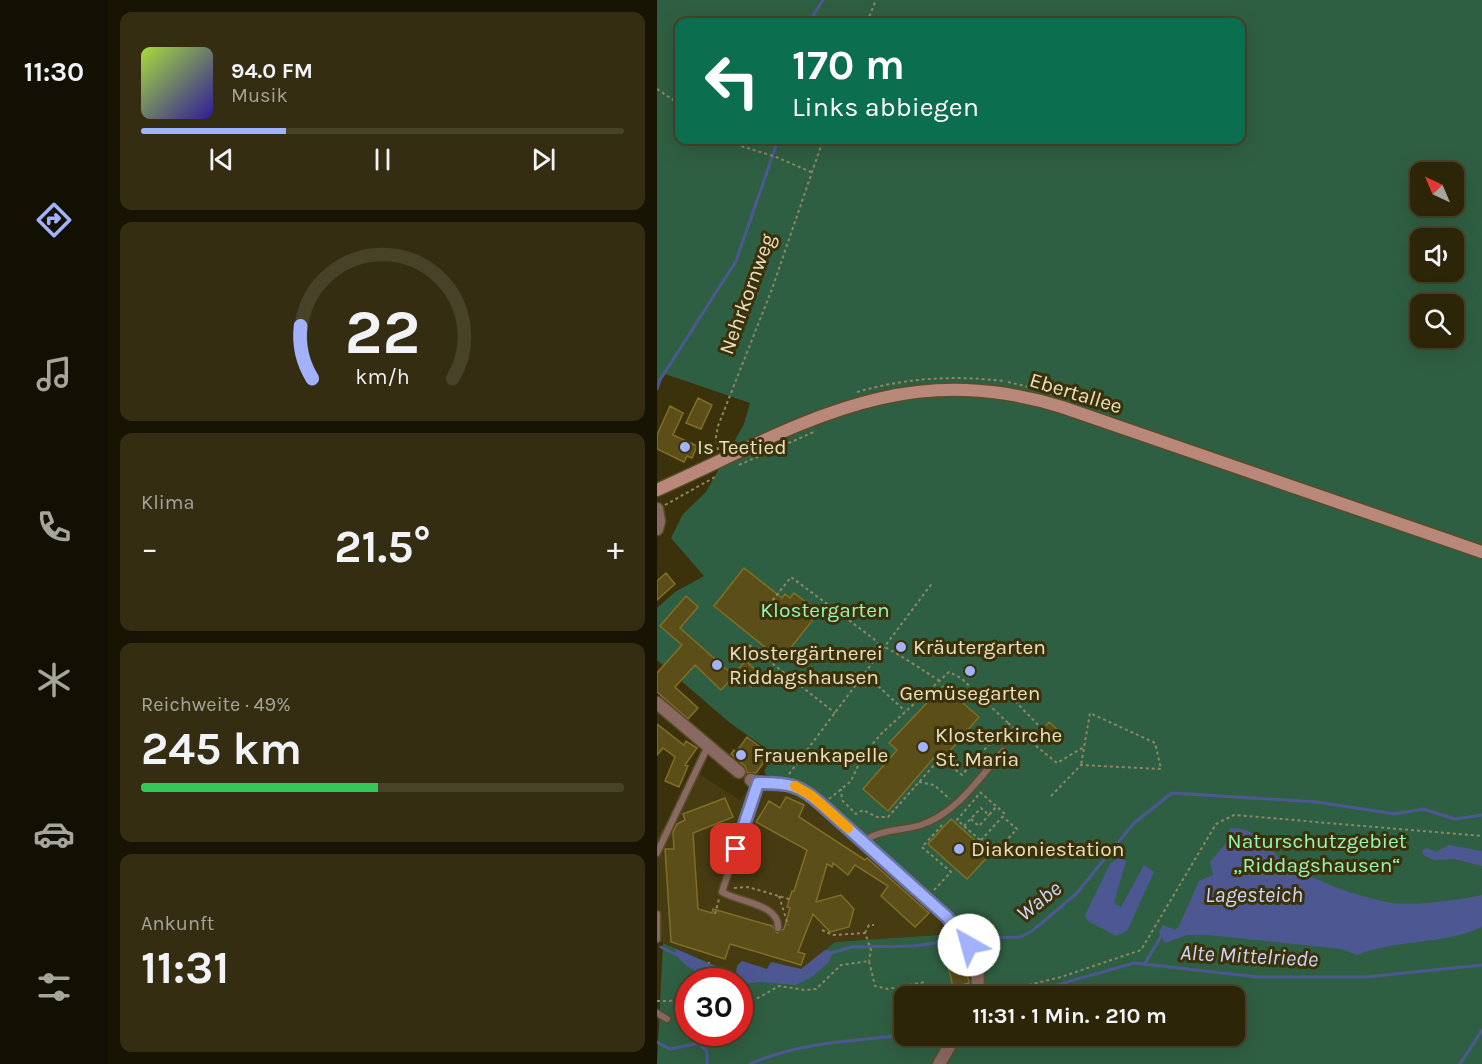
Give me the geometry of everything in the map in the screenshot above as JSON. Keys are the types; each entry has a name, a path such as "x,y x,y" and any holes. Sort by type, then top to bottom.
{"main road":[{"name":"Ebertallee","path":"657,490 829,414 877,398 938,389 999,391 1062,407 1482,552"}],"street":[{"path":"657,508 659,520 657,529"},
{"path":"657,703 739,771"},
{"path":"755,782 783,782 800,788 821,804 926,899 966,940 977,970 976,986"},
{"path":"939,1064 950,1046"}],"lane":[{"path":"657,853 708,746"},
{"path":"863,842 873,835 921,825 948,812 1003,751"},
{"path":"755,782 722,892 733,899 772,911 778,918 779,928"},
{"path":"657,914 657,939"},
{"path":"657,1013 667,1020"}],"path":[{"path":"869,18 876,0"},
{"path":"657,89 675,101"},
{"path":"738,144 811,172"},
{"name":"Nehrkornweg","path":"722,461 716,444 718,426 772,289 822,144"},
{"path":"737,466 825,428"},
{"path":"657,508 685,496 718,475"},
{"path":"769,604 791,577 875,639 880,646 879,656"},
{"path":"783,782 933,582"},
{"path":"749,645 835,713"},
{"path":"880,646 886,646 896,652 900,658 940,681"},
{"path":"821,804 851,781 867,749 949,672 954,673 1008,723 1057,763 1085,747"},
{"path":"865,674 905,711"},
{"path":"984,699 1013,699 1042,729"},
{"path":"1051,796 1081,765 1090,713 1155,743 1161,769 1081,765"},
{"path":"841,789 842,800 856,814 863,810 877,817 888,817 936,763 942,766 947,763 961,775 1008,723"},
{"path":"919,782 934,785 956,805"},
{"path":"972,786 1005,814 979,842"},
{"path":"980,793 957,820 993,855 1017,829 1003,817"},
{"path":"971,819 979,826 996,807"},
{"path":"964,826 981,808 989,815"},
{"path":"948,812 949,817 923,847 951,872"},
{"path":"1025,986 1061,977 1141,950 1217,824 1234,815 1482,836"},
{"path":"926,899 955,868"},
{"path":"715,914 722,892 748,887 789,899"},
{"path":"779,896 788,925"},
{"path":"865,933 869,926 874,925"},
{"path":"822,930 833,935 865,933"},
{"path":"865,933 871,950 869,961 875,986 888,989 925,982"},
{"path":"753,999 779,986 805,990 816,989 841,966 869,961"},
{"path":"707,968 709,962"},
{"path":"657,1001 675,999"}],"shaded area":[{"path":"698,773 740,800 751,786 763,790 789,791 798,796 917,899 952,934 835,942 801,969 771,962 767,969 742,961 739,968 722,968 657,940 657,838"}],"green space":[{"path":"657,0 1482,0 1482,1064 657,1064 663,943 722,968 675,968 675,1046 753,1046 753,968 737,968 742,961 767,969 771,962 801,969 835,942 952,934 963,950 969,980 976,972 964,924 816,793 801,783 766,775 764,771 774,754 730,723 657,660 657,608 675,592 704,576 671,538 683,514 706,492 744,424 750,403 665,374 657,385"}],"water":[{"name":"Lagesteich","path":"1230,828 1256,835 1287,863 1310,876 1373,899 1395,903 1420,903 1482,895 1482,927 1452,937 1388,946 1357,955 1342,949 1209,935 1187,935 1165,943 1159,932 1163,925 1175,930 1179,926 1199,881 1213,875 1210,862 1226,843"},
{"path":"1449,845 1482,851 1482,866 1454,859 1434,860 1423,855 1422,850 1427,848 1436,852"},
{"path":"1119,857 1126,861 1114,903 1121,907 1144,865 1154,872 1127,931 1116,936 1088,921 1085,915 1110,864"},
{"path":"676,949 719,968 689,968 675,954"},
{"path":"825,950 833,951 829,962 812,977 796,985 753,983 753,968 737,968 737,966 742,961 767,969 771,962 801,969"}],"building":[{"path":"698,398 712,405 701,429 686,423"},
{"path":"670,406 683,413 673,435 697,446 692,458 687,456 684,462 657,449 657,435"},
{"path":"744,568 782,598 785,594 790,598 794,593 819,612 781,660 714,606"},
{"path":"666,573 675,584 657,600 657,581"},
{"path":"686,596 698,607 680,628 734,676 721,690 695,665 675,687 698,708 688,719 657,692 657,673 682,645 660,626"},
{"path":"746,661 762,676 751,687 735,672"},
{"name":"Klosterkirche St. Maria","path":"943,686 979,717 943,759 937,754 888,811 863,789 897,750 889,743"},
{"path":"1049,722 1058,730 1048,741 1039,733"},
{"path":"657,724 684,745 686,741 697,748 685,765 688,766 679,787 665,781 675,757 663,748 657,755"},
{"path":"747,737 770,754 756,773 747,773 745,766 731,754 734,750 736,752"},
{"path":"786,797 804,805 799,817 865,860 867,858 929,913 915,927 881,896 888,886 855,865 848,875 833,863 832,867 827,864 816,902 841,895 854,909 849,927 830,932 813,914 798,952 805,954 801,965 730,944 725,959 671,942 665,849 674,849 673,832 677,824 685,820 683,814 725,798 733,817 693,833 698,909 712,913 713,909 772,926 777,933 784,929 790,908 787,907 807,850 756,822 769,801 780,808"},
{"name":"Diakoniestation","path":"951,819 990,854 967,879 928,844"},
{"path":"965,962 969,983 953,986 948,965"}],"waterway":[{"path":"812,18 823,0"},
{"path":"657,389 660,380 736,261 777,144"},
{"name":"Wabe","path":"967,939 1020,937 1032,931 1076,894 1134,823 1172,793 1317,802 1395,814 1423,809 1455,819 1482,815"},
{"path":"1144,965 1162,935"},
{"name":"Wabe","path":"831,953 852,947 913,946 960,940"},
{"name":"Wabe","path":"661,947 677,955"},
{"name":"Alte Mittelriede","path":"1053,986 1134,963 1258,977 1366,977 1482,965"},
{"path":"1460,1064 1482,1030"},
{"name":"Alte Mittelriede","path":"750,1064 804,1047 894,1036"},
{"name":"Alte Mittelriede","path":"657,1042 670,1049 699,1043 707,1052 707,1064"}],"slow traffic":[{"path":"795,786 812,796 848,828"}],"place":[{"name":"Is Teetied","path":"685,447"},
{"name":"Kräutergarten","path":"901,647"},
{"name":"Klostergärtnerei Riddagshausen","path":"717,665"},
{"name":"Gemüsegarten","path":"970,671"},
{"name":"Klosterkirche St. Maria","path":"923,747"},
{"name":"Frauenkapelle","path":"741,755"},
{"name":"Diakoniestation","path":"959,849"}],"route":[{"path":"736,849 758,783 791,784 821,804 947,917 969,945"}],"park label":[{"name":"Klostergarten","path":"825,610"},
{"name":"Naturschutzgebiet „Riddagshausen“","path":"1317,853"}]}
